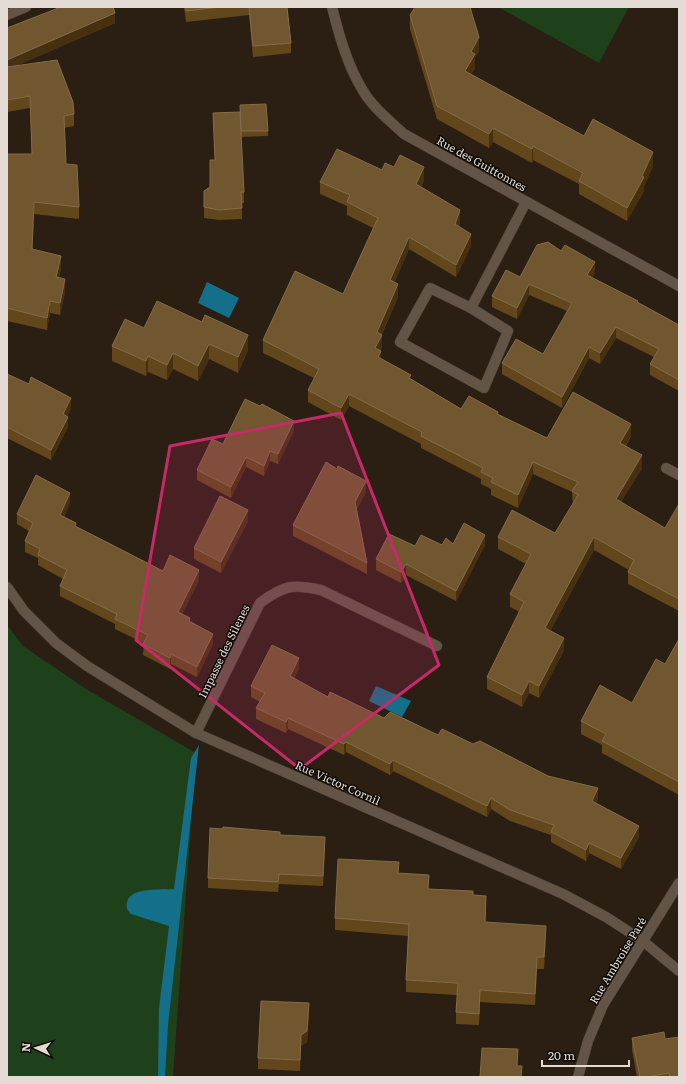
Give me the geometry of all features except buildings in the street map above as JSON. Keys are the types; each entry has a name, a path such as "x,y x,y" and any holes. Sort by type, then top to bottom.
{"street":[{"path":"7,15 26,7"},
{"name":"Rue des Guittonnes","path":"332,7 350,66 362,90 379,111 404,134 679,286"},
{"path":"471,308 526,202"},
{"path":"430,288 471,308 508,331 484,388 400,342 430,288"},
{"path":"666,468 679,475"},
{"name":"Rue Victor Cornil","path":"7,587 24,611 56,643 87,666 196,733 563,894 606,917 643,941 679,971"},
{"name":"Impasse des Silenes","path":"196,733 260,603 274,593 289,587 304,587 321,590 437,646"},
{"name":"Rue Ambroise Paré","path":"578,1077 588,1041 603,1005 679,883"}],"highlighted area":[{"path":"341,413 439,665 300,769 136,640 170,446"}],"green space":[{"path":"498,7 629,7 599,63"},
{"path":"7,625 23,646 86,689 196,753 173,1077 7,1077"}],"water":[{"path":"207,282 239,298 229,318 198,303"},
{"path":"376,686 411,701 402,717 369,701"},
{"path":"199,745 168,1025 165,1077 158,1077 159,1008 169,926 131,914 127,907 127,902 129,897 134,894 147,890 174,889 191,758"}]}
